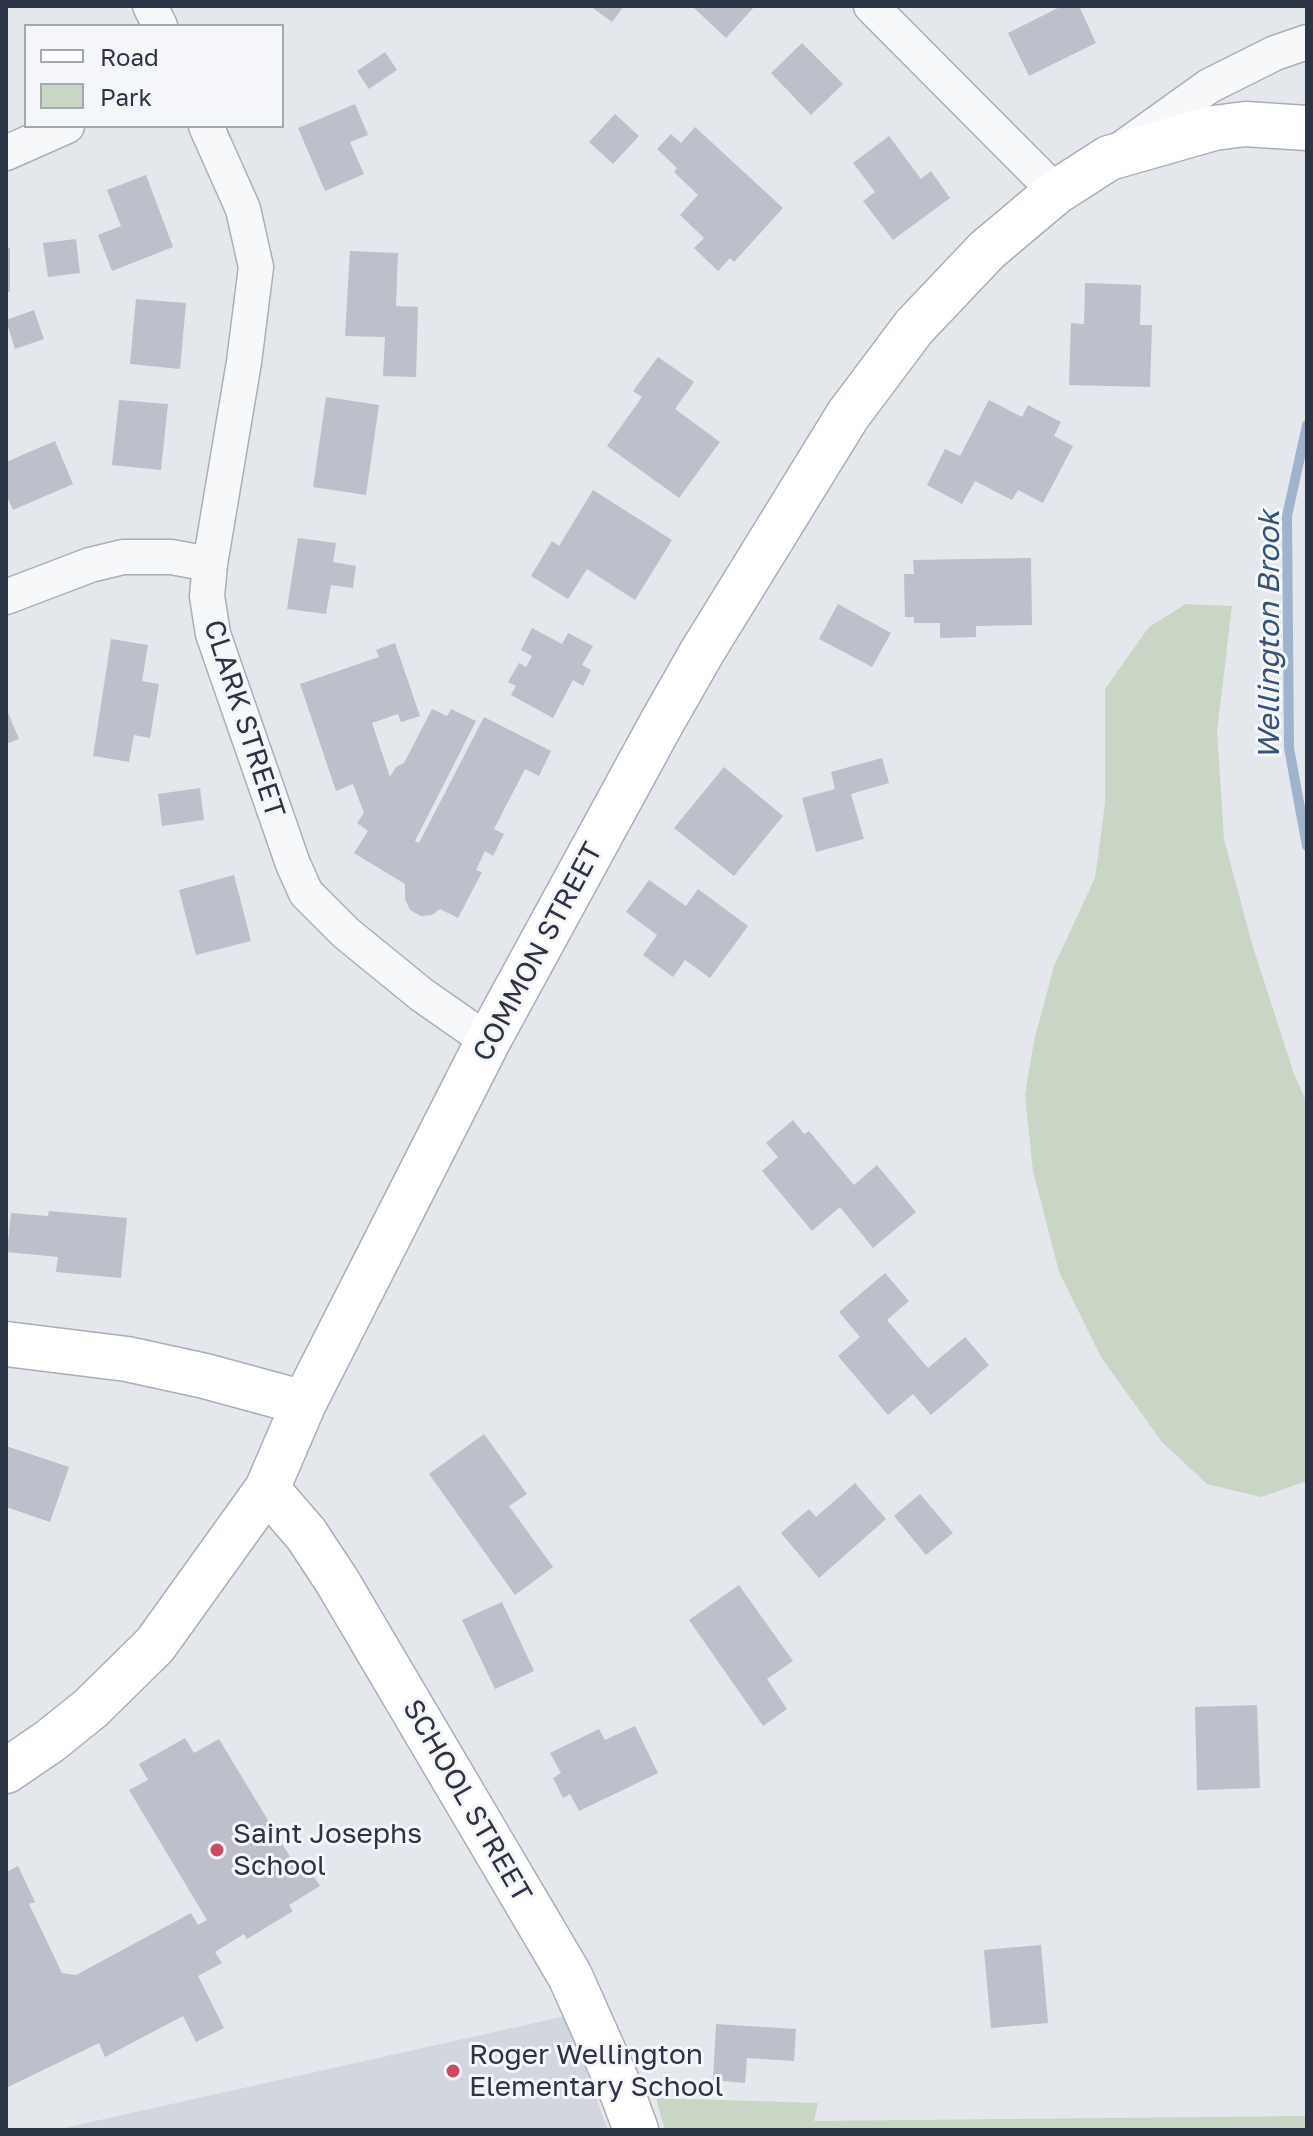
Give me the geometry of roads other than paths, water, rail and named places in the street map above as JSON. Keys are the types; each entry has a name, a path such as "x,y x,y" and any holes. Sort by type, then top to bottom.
{"main road":[{"name":"COMMON STREET","path":"6,1771 91,1708 155,1645 267,1489 304,1403 488,1041 681,688 848,415 914,327 987,250 1056,192 1109,158 1214,128 1245,124 1307,128"},
{"path":"6,1344 127,1359 304,1403"},
{"name":"SCHOOL STREET","path":"267,1489 306,1534 337,1581 570,1976 636,2130"}],"street":[{"path":"150,6 159,24"},
{"path":"871,6 1056,192"},
{"name":"COMMON STREET","path":"1109,158 1209,86 1307,42"},
{"path":"6,153 62,128"},
{"name":"CLARK STREET","path":"207,128 243,209 256,267 244,362 210,564 208,610 213,634 293,864 306,893 346,933 422,995 488,1041"},
{"path":"6,597 90,565 123,557 171,557 210,564"}],"waterway":[{"name":"Wellington Brook","path":"1307,425 1287,516 1289,748 1307,846"}],"place":[{"name":"Saint Josephs School","path":"217,1850"},
{"name":"Roger Wellington Elementary School","path":"453,2071"}]}
